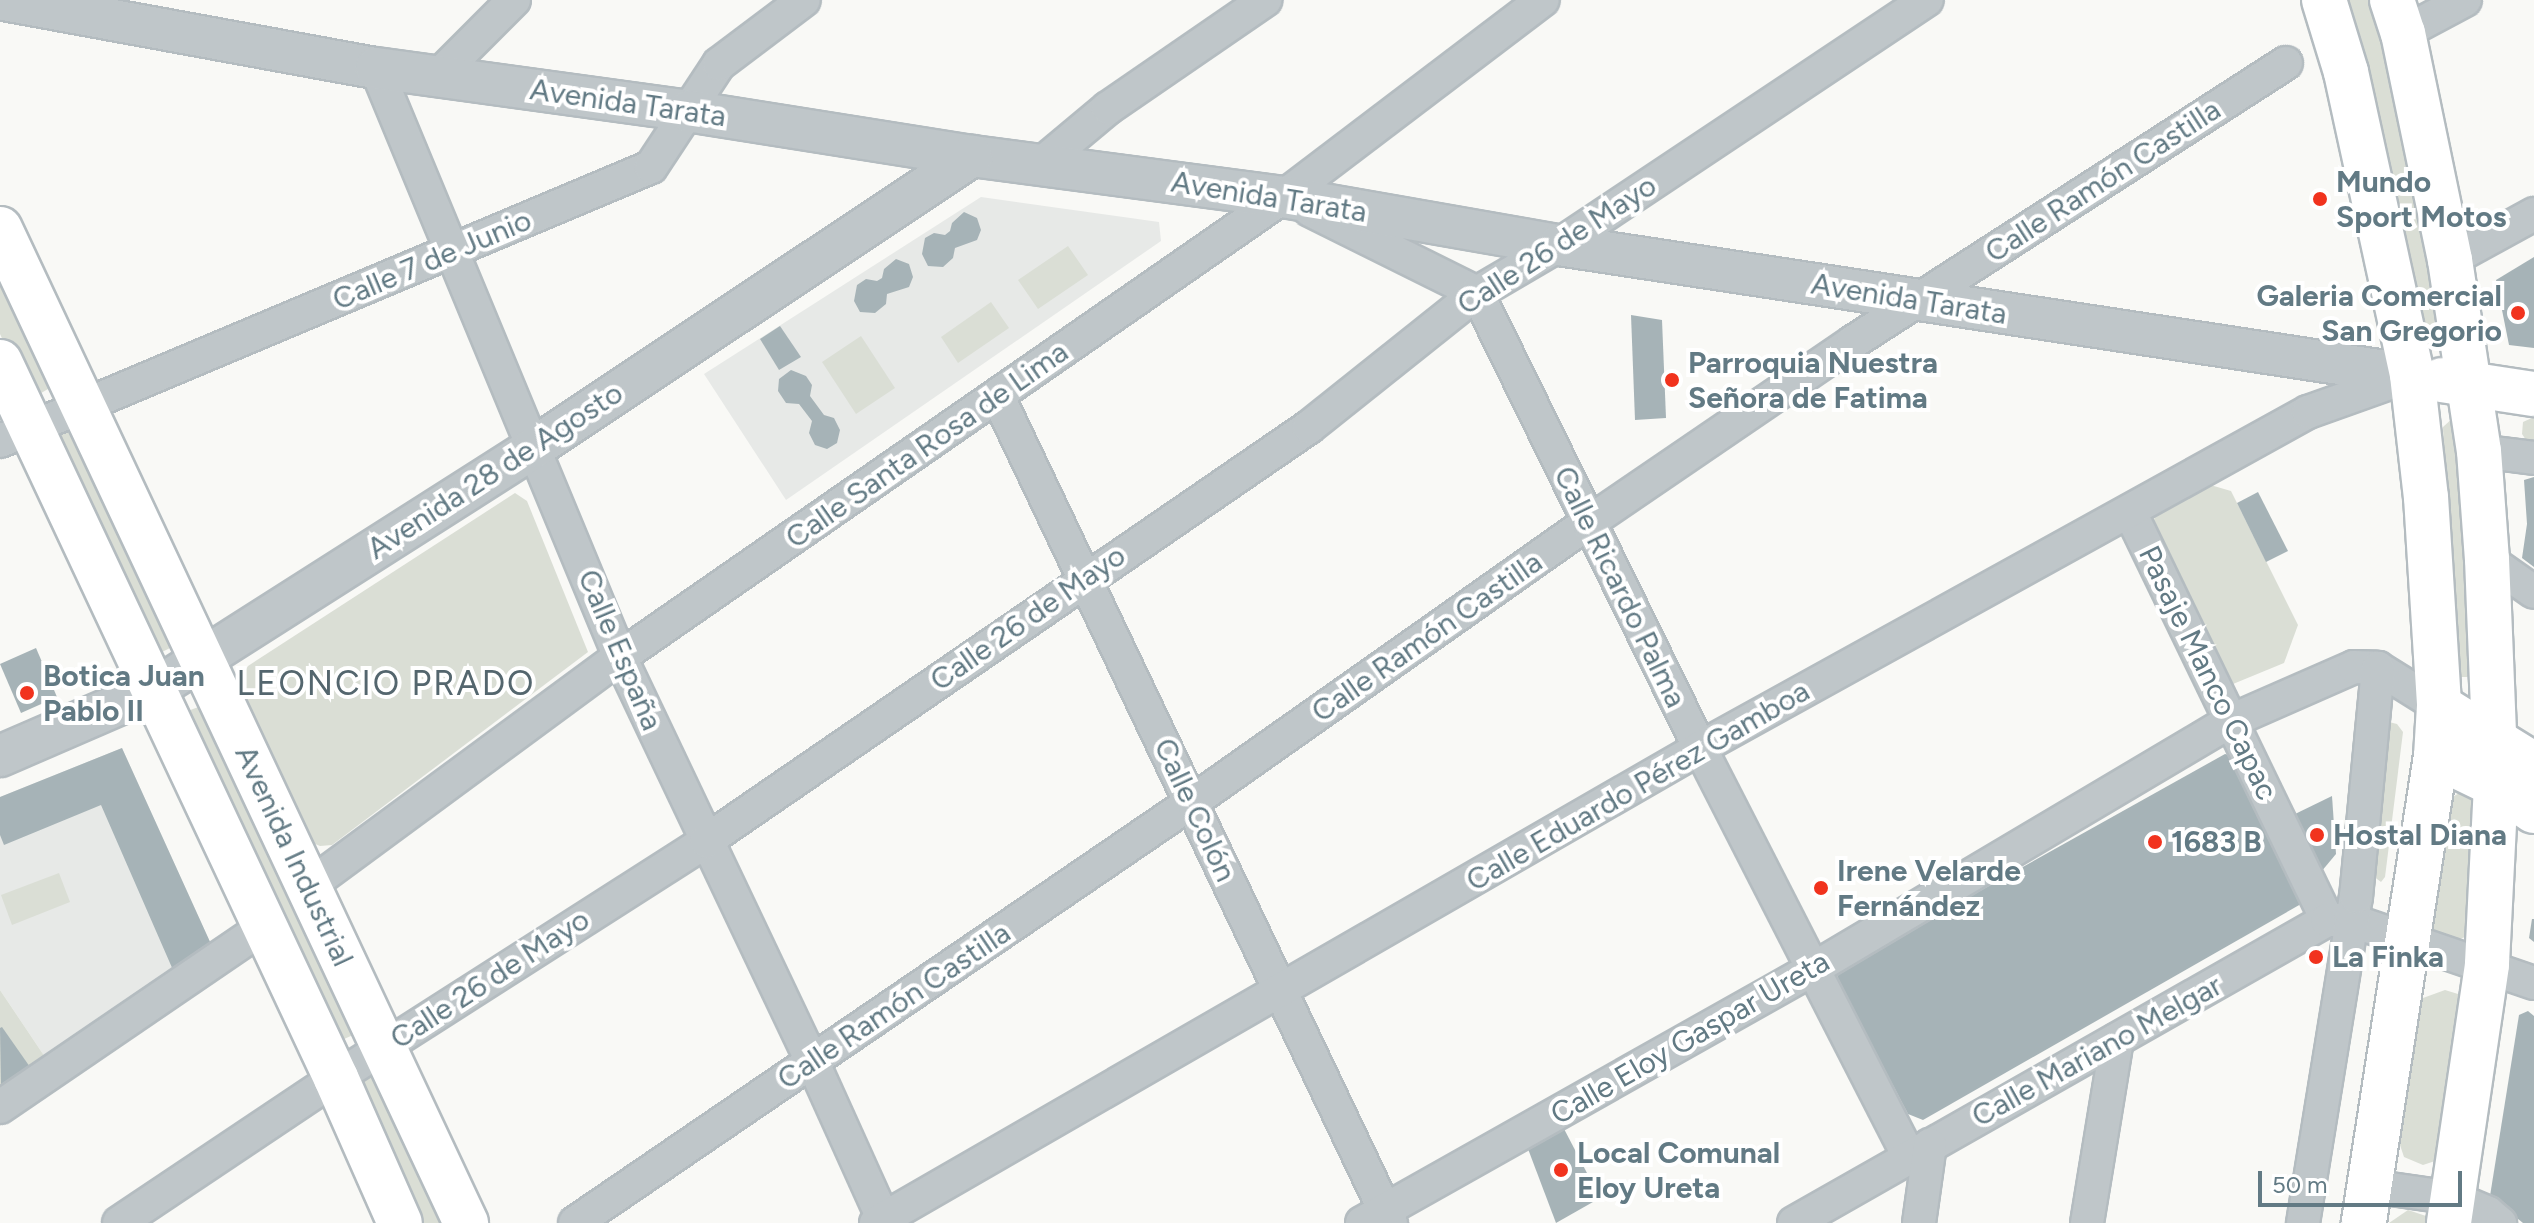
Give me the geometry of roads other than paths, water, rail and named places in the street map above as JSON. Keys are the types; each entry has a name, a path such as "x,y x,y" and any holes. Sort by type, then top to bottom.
{"main road":[{"path":"2324,0 2346,72 2412,375 2426,497 2439,706 2436,756 2367,1204"},
{"path":"2397,17 2450,260 2471,385 2487,559 2496,785 2487,965 2451,1210"},
{"name":"Avenida Industrial","path":"0,229 466,1223"},
{"name":"Avenida Industrial","path":"0,362 16,434 155,689 400,1223"},
{"name":"Avenida Tarata","path":"2412,375 2534,394"},
{"path":"2439,706 2494,737 2534,765"},
{"path":"2436,756 2496,785 2534,811"}],"street":[{"name":"Avenida Tarata","path":"4,0 63,5 376,68 688,111 972,156 1283,197 1559,245 2412,375"},
{"path":"439,75 514,0"},
{"name":"Calle 7 de Junio","path":"16,434 651,167 719,64 804,0"},
{"path":"1041,164 1108,108 1265,0"},
{"name":"Calle Santa Rosa de Lima","path":"309,886 620,657 1283,197 1543,0"},
{"name":"Calle 26 de Mayo","path":"119,1223 336,1078 706,841 1309,427 1477,293 1559,245 1927,0"},
{"path":"2397,17 2465,0"},
{"name":"Calle Ramón Castilla","path":"575,1223 1192,802 1588,523 1917,301 2026,234 2117,170 2286,63"},
{"name":"Calle España","path":"376,68 620,657 812,1061 881,1222"},
{"name":"Avenida 28 de Agosto","path":"0,756 155,689 535,447 972,156"},
{"path":"1283,197 1477,293"},
{"path":"2450,260 2534,214"},
{"name":"Calle Ricardo Palma","path":"1477,293 1588,523 1813,969 1919,1151"},
{"name":"Calle Eduardo Pérez Gamboa","path":"881,1222 1700,748 2308,412 2412,375"},
{"name":"Calle Colón","path":"998,397 1281,992 1379,1219"},
{"path":"2479,451 2534,458"},
{"name":"Pasaje Manco Capac","path":"2130,512 2231,721 2339,920"},
{"path":"2487,559 2534,592"},
{"name":"Calle Eloy Gaspar Ureta","path":"1379,1219 1813,969 2231,721 2339,672 2354,667 2378,668"},
{"path":"2303,1223 2339,920 2356,897 2378,668 2439,706"},
{"path":"2339,920 2408,939 2534,983"},
{"name":"Calle Mariano Melgar","path":"1794,1223 2117,1039 2339,920"},
{"path":"0,1107 264,927"},
{"path":"2087,1223 2117,1039"},
{"path":"1919,1151 1919,1223"},
{"path":"2367,1204 2488,1213 2500,1223"}],"place":[{"name":"Mundo Sport Motos","path":"2320,199"},
{"name":"Galeria Comercial San Gregorio","path":"2518,313"},
{"name":"Parroquia Nuestra Señora de Fatima","path":"1672,380"},
{"name":"Botica Juan Pablo II","path":"27,693"},
{"name":"Hostal Diana","path":"2317,835"},
{"name":"1683 B","path":"2155,842"},
{"name":"Irene Velarde Fernández","path":"1821,888"},
{"name":"La Finka","path":"2316,957"},
{"name":"Local Comunal Eloy Ureta","path":"1561,1170"}],"district":[{"name":"LEONCIO PRADO","path":"386,684"}]}
